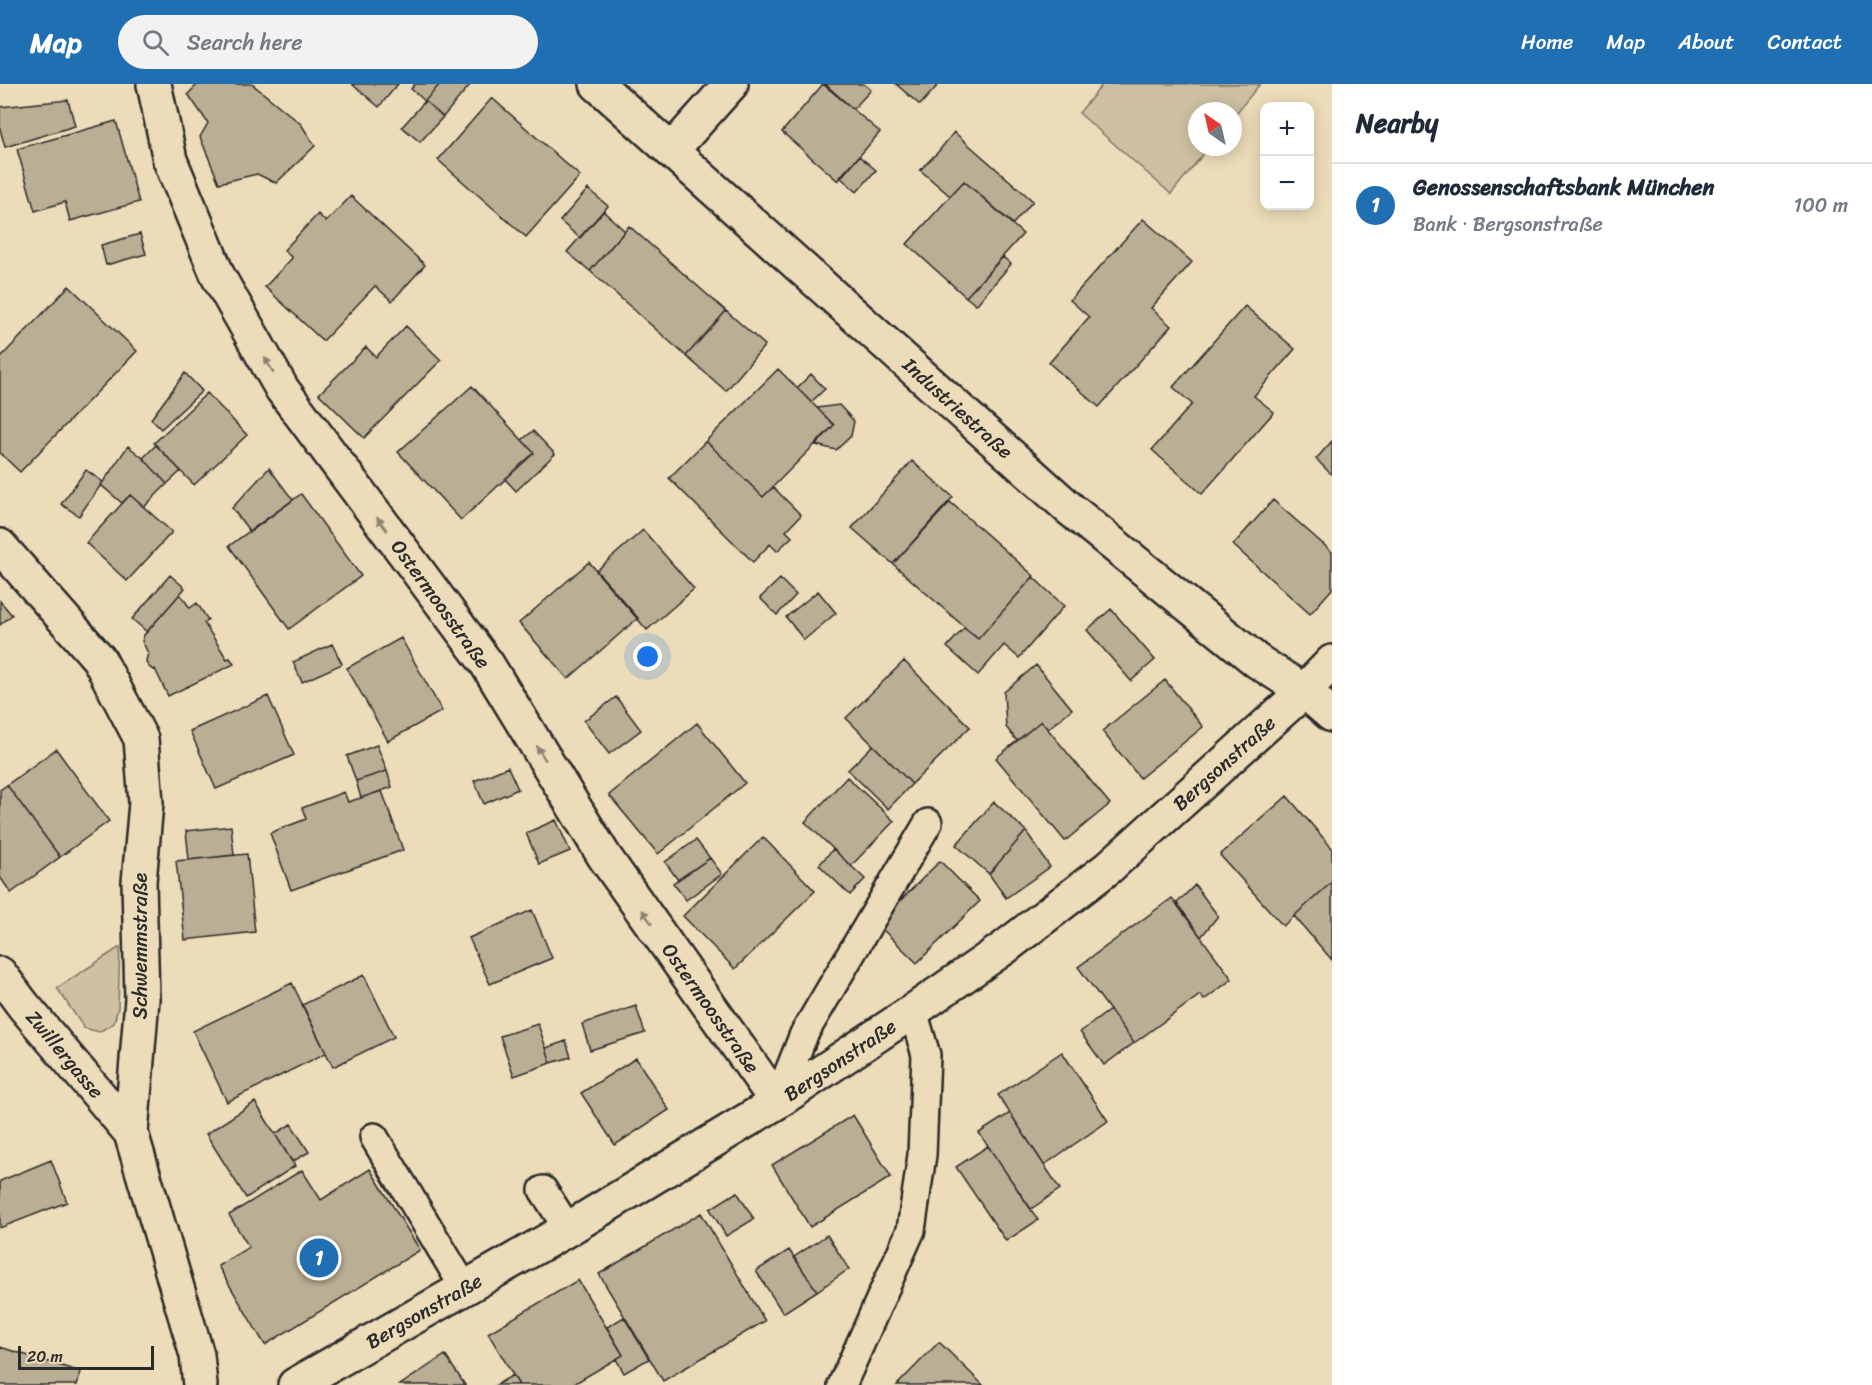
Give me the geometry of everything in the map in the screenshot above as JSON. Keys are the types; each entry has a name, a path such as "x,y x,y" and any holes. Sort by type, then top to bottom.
{"street":[{"name":"Ostermoosstraße","path":"154,84 170,160 218,276 282,389 487,664 604,856 777,1102"},
{"name":"Industriestraße","path":"597,84 1070,509 1257,662 1304,691 1332,715"},
{"path":"671,151 731,84"},
{"name":"Schwemmstraße","path":"0,546 99,659 141,739 146,802 139,882 142,999 131,1133 197,1355 200,1385"},
{"name":"Bergsonstraße","path":"296,1385 568,1229 777,1102 1004,948 1108,868 1304,691 1332,662"},
{"name":"Zwillergasse","path":"0,974 131,1133"}],"lane":[{"path":"777,1102 804,1034 928,823"},
{"path":"842,1385 911,1230 922,1155 926,1055 913,1011"},
{"path":"374,1137 464,1287"},
{"path":"543,1190 568,1229"}],"shaded area":[{"path":"1103,84 1260,84 1242,106 1242,102 1188,102 1188,156 1202,156 1171,194 1079,113"},
{"path":"120,947 118,1008 114,1023 99,1032 84,1028 57,988"}],"building":[{"path":"198,84 252,84 301,124 315,146 276,183 257,174 219,183 200,137 208,123 188,94"},
{"path":"352,84 398,84 379,107"},
{"path":"415,84 440,84 425,101 411,89"},
{"path":"440,84 470,85 443,117 425,101"},
{"path":"823,84 880,132 838,181 782,132"},
{"path":"825,84 864,84 871,90 853,109"},
{"path":"896,84 939,84 920,105"},
{"path":"492,98 580,176 526,237 438,160"},
{"path":"68,100 75,126 5,147 0,129 0,107"},
{"path":"425,101 443,117 420,142 402,127"},
{"path":"116,121 139,202 70,221 65,202 35,211 17,149"},
{"path":"954,132 1033,201 1013,224 964,181 950,196 920,170"},
{"path":"859,156 876,170 857,192 840,177"},
{"path":"964,181 1023,234 966,297 907,244"},
{"path":"588,189 608,206 580,238 560,221"},
{"path":"351,196 425,265 392,301 375,286 323,341 265,287 292,258 284,250 318,214 326,222"},
{"path":"603,211 625,231 590,271 567,252"},
{"path":"1143,219 1192,262 1151,308 1171,326 1099,407 1049,363 1089,317 1070,300"},
{"path":"629,226 726,311 686,356 590,271"},
{"path":"140,234 146,254 106,265 101,245"},
{"path":"1003,257 1011,264 976,305 966,297"},
{"path":"69,286 137,351 20,472 0,453 0,358"},
{"path":"1245,306 1295,349 1254,396 1274,412 1202,494 1152,450 1192,404 1173,387"},
{"path":"726,311 765,345 726,391 686,356"},
{"path":"406,326 441,360 364,438 319,394 366,347 376,357"},
{"path":"778,369 834,425 763,497 706,441"},
{"path":"185,373 202,391 161,429 151,419"},
{"path":"811,374 825,389 811,402 797,388"},
{"path":"472,386 534,453 461,520 398,452"},
{"path":"207,393 247,435 194,485 154,443"},
{"path":"839,405 854,421 851,436 836,450 816,445 834,425 817,408"},
{"path":"533,431 555,454 516,491 505,479 534,453 522,440"},
{"path":"706,441 763,497 773,487 801,515 786,531 792,537 777,551 770,544 753,562 669,478"},
{"path":"1332,441 1332,475 1316,459"},
{"path":"156,445 181,471 167,484 143,458"},
{"path":"128,446 143,458 167,484 144,507 130,495 122,503 101,485"},
{"path":"912,461 953,497 893,564 852,528"},
{"path":"269,468 293,500 250,532 232,508"},
{"path":"86,470 103,482 79,516 61,504"},
{"path":"301,494 361,576 289,629 229,546"},
{"path":"130,495 172,532 127,581 86,543"},
{"path":"1273,500 1332,552 1332,589 1310,614 1233,545"},
{"path":"950,502 1034,576 978,639 893,564"},
{"path":"643,530 694,589 647,630 596,571"},
{"path":"589,562 638,618 568,679 519,623"},
{"path":"170,575 185,588 147,632 132,619"},
{"path":"1033,577 1064,606 1019,658 1004,645 978,675 947,647 964,628 978,639"},
{"path":"780,579 796,595 777,615 760,598"},
{"path":"818,591 836,613 804,640 786,617"},
{"path":"180,594 190,608 197,603 208,620 204,623 227,659 230,658 234,664 168,696 155,669 153,670 146,662 149,655 142,641 144,635"},
{"path":"0,601 12,615 0,625"},
{"path":"1111,609 1155,660 1131,681 1087,630"},
{"path":"401,638 442,711 388,741 347,668"},
{"path":"332,644 342,664 302,682 293,662"},
{"path":"904,661 970,727 912,784 846,718"},
{"path":"1036,665 1072,709 1048,729 1041,721 1017,741 1006,727 1004,692"},
{"path":"1165,680 1203,727 1140,778 1102,731"},
{"path":"268,696 294,755 216,789 190,731"},
{"path":"616,697 641,730 609,754 584,721"},
{"path":"1041,721 1110,804 1065,841 996,758"},
{"path":"697,723 745,783 658,854 609,795"},
{"path":"377,745 387,771 356,781 347,756"},
{"path":"873,745 912,784 888,809 848,770"},
{"path":"56,749 109,821 60,857 7,785"},
{"path":"508,767 518,789 484,804 474,781"},
{"path":"387,771 392,787 361,798 356,781"},
{"path":"847,777 894,821 851,866 805,822"},
{"path":"7,785 60,857 11,893 0,877 0,790"},
{"path":"382,791 403,850 291,890 270,833 306,819 302,808 344,792 348,802"},
{"path":"1287,796 1332,848 1332,882 1283,926 1220,855"},
{"path":"994,802 1026,831 989,874 956,845"},
{"path":"556,820 570,851 539,864 526,833"},
{"path":"231,826 234,855 189,860 186,831"},
{"path":"1026,831 1050,867 1006,898 989,874"},
{"path":"763,837 815,891 735,969 683,916"},
{"path":"696,840 710,858 678,880 665,862"},
{"path":"833,849 865,879 850,895 819,865"},
{"path":"247,854 255,932 185,940 176,861"},
{"path":"710,858 722,874 686,900 673,883"},
{"path":"940,861 980,901 917,963 877,924"},
{"path":"1332,882 1332,960 1294,916"},
{"path":"1195,885 1218,916 1201,937 1177,903"},
{"path":"1172,898 1232,979 1204,1000 1200,995 1134,1043 1078,967"},
{"path":"532,910 552,958 490,984 469,938"},
{"path":"364,975 394,1037 333,1067 302,1005"},
{"path":"292,983 326,1053 227,1102 193,1031"},
{"path":"636,1006 645,1033 590,1050 582,1024"},
{"path":"1110,1010 1134,1043 1104,1065 1080,1032"},
{"path":"538,1024 551,1063 514,1076 500,1036"},
{"path":"566,1041 571,1057 551,1063 546,1048"},
{"path":"1062,1052 1108,1121 1044,1165 998,1095"},
{"path":"636,1058 669,1110 615,1145 581,1093"},
{"path":"255,1102 295,1166 246,1198 206,1134"},
{"path":"1010,1113 1060,1189 1031,1209 979,1133"},
{"path":"853,1115 891,1177 810,1227 772,1165"},
{"path":"291,1124 309,1152 292,1162 275,1134"},
{"path":"988,1146 1038,1220 1006,1241 956,1167"},
{"path":"51,1160 67,1202 0,1228 0,1181"},
{"path":"370,1169 420,1250 265,1345 218,1266 249,1247 229,1215 302,1170 321,1200"},
{"path":"737,1192 754,1219 726,1236 710,1209"},
{"path":"701,1213 765,1321 663,1381 599,1274"},
{"path":"827,1235 849,1269 817,1291 794,1257"},
{"path":"789,1250 817,1291 783,1313 756,1271"},
{"path":"578,1280 623,1355 572,1385 519,1385 488,1333"},
{"path":"624,1317 649,1359 624,1373 616,1359 623,1355 607,1327"},
{"path":"939,1342 983,1385 897,1385"},
{"path":"0,1347 81,1372 77,1385 0,1385"},
{"path":"445,1355 465,1385 400,1385"},
{"path":"513,1375 519,1385 496,1385"}],"place":[{"name":"Genossenschaftsbank München","path":"319,1258"}]}
